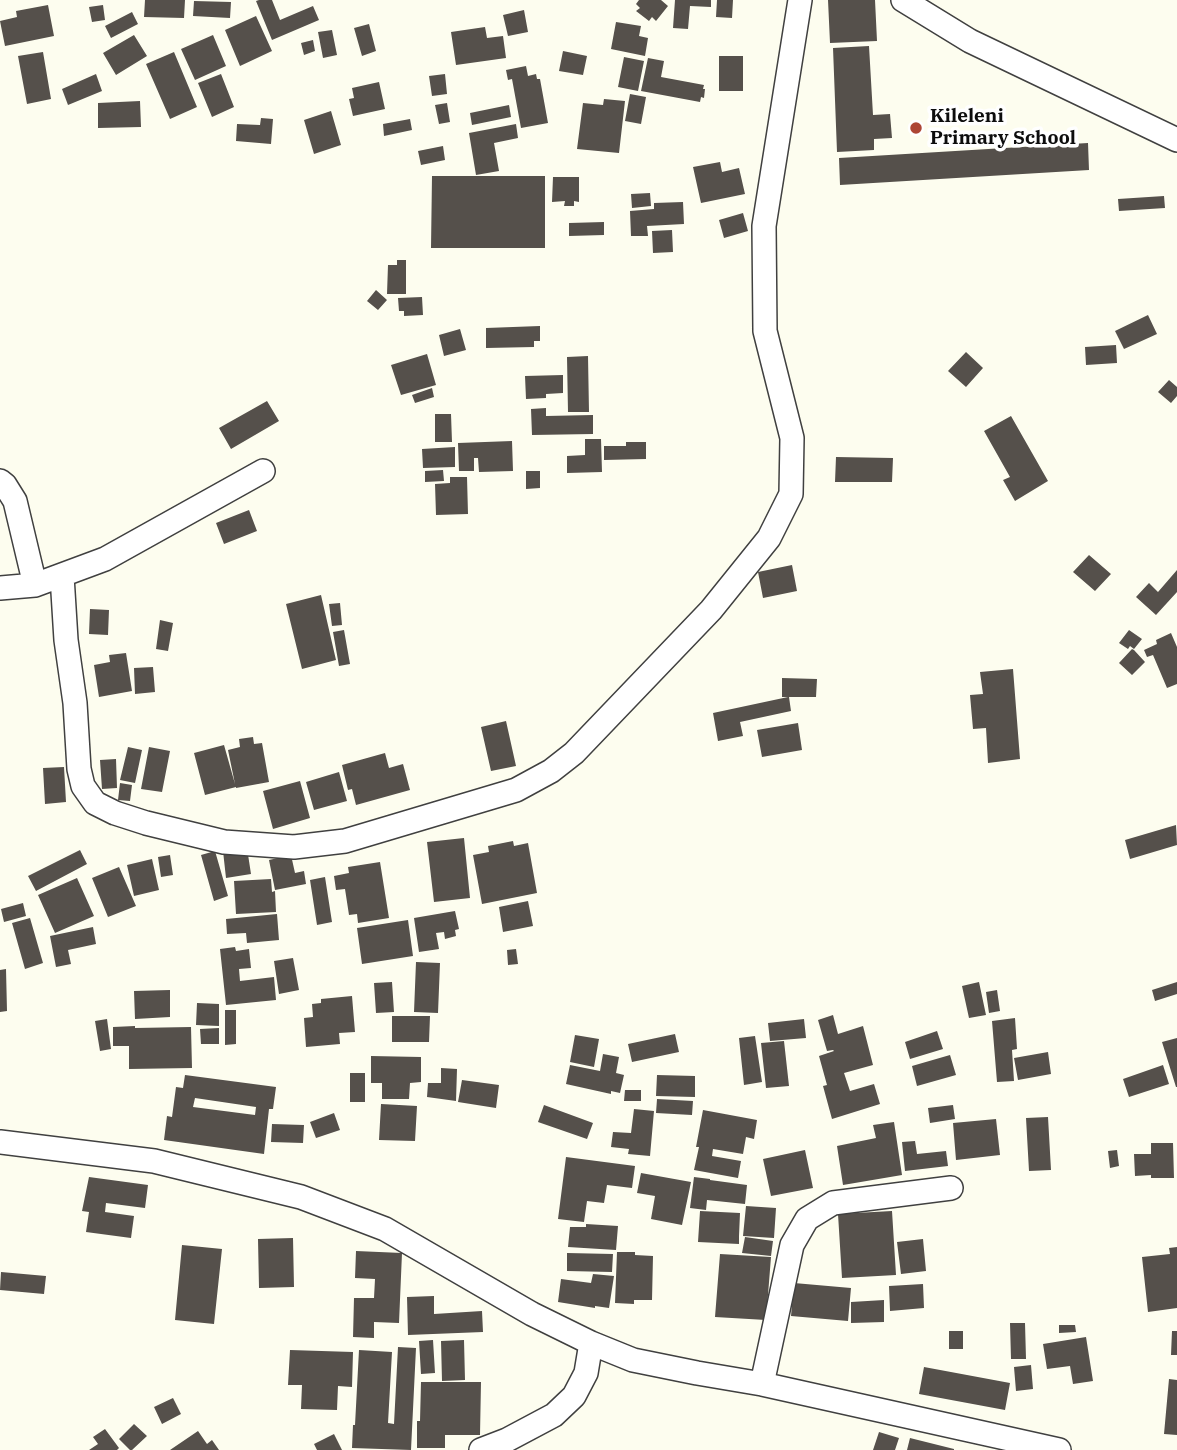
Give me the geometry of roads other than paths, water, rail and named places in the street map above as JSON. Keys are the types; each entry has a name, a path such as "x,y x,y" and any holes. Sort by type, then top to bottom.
{"street":[{"path":"62,576 79,769 83,786 95,803 115,813 224,842 294,847 345,841 516,790 551,771 574,752 711,610 769,538 791,494 792,438 765,331 764,226 800,0"},
{"path":"903,0 970,41 1177,140"},
{"path":"0,588 35,585 104,559 263,471"},
{"path":"0,481 15,501 35,585"},
{"path":"0,1142 154,1161 301,1197 385,1229 532,1314 591,1343 634,1360 762,1384 1059,1450"},
{"path":"762,1384 792,1245 807,1219 833,1203 951,1188"},
{"path":"481,1450 507,1440 554,1415 574,1396 586,1373 591,1343"}],"place":[{"name":"Kileleni Primary School","path":"916,128"}]}
